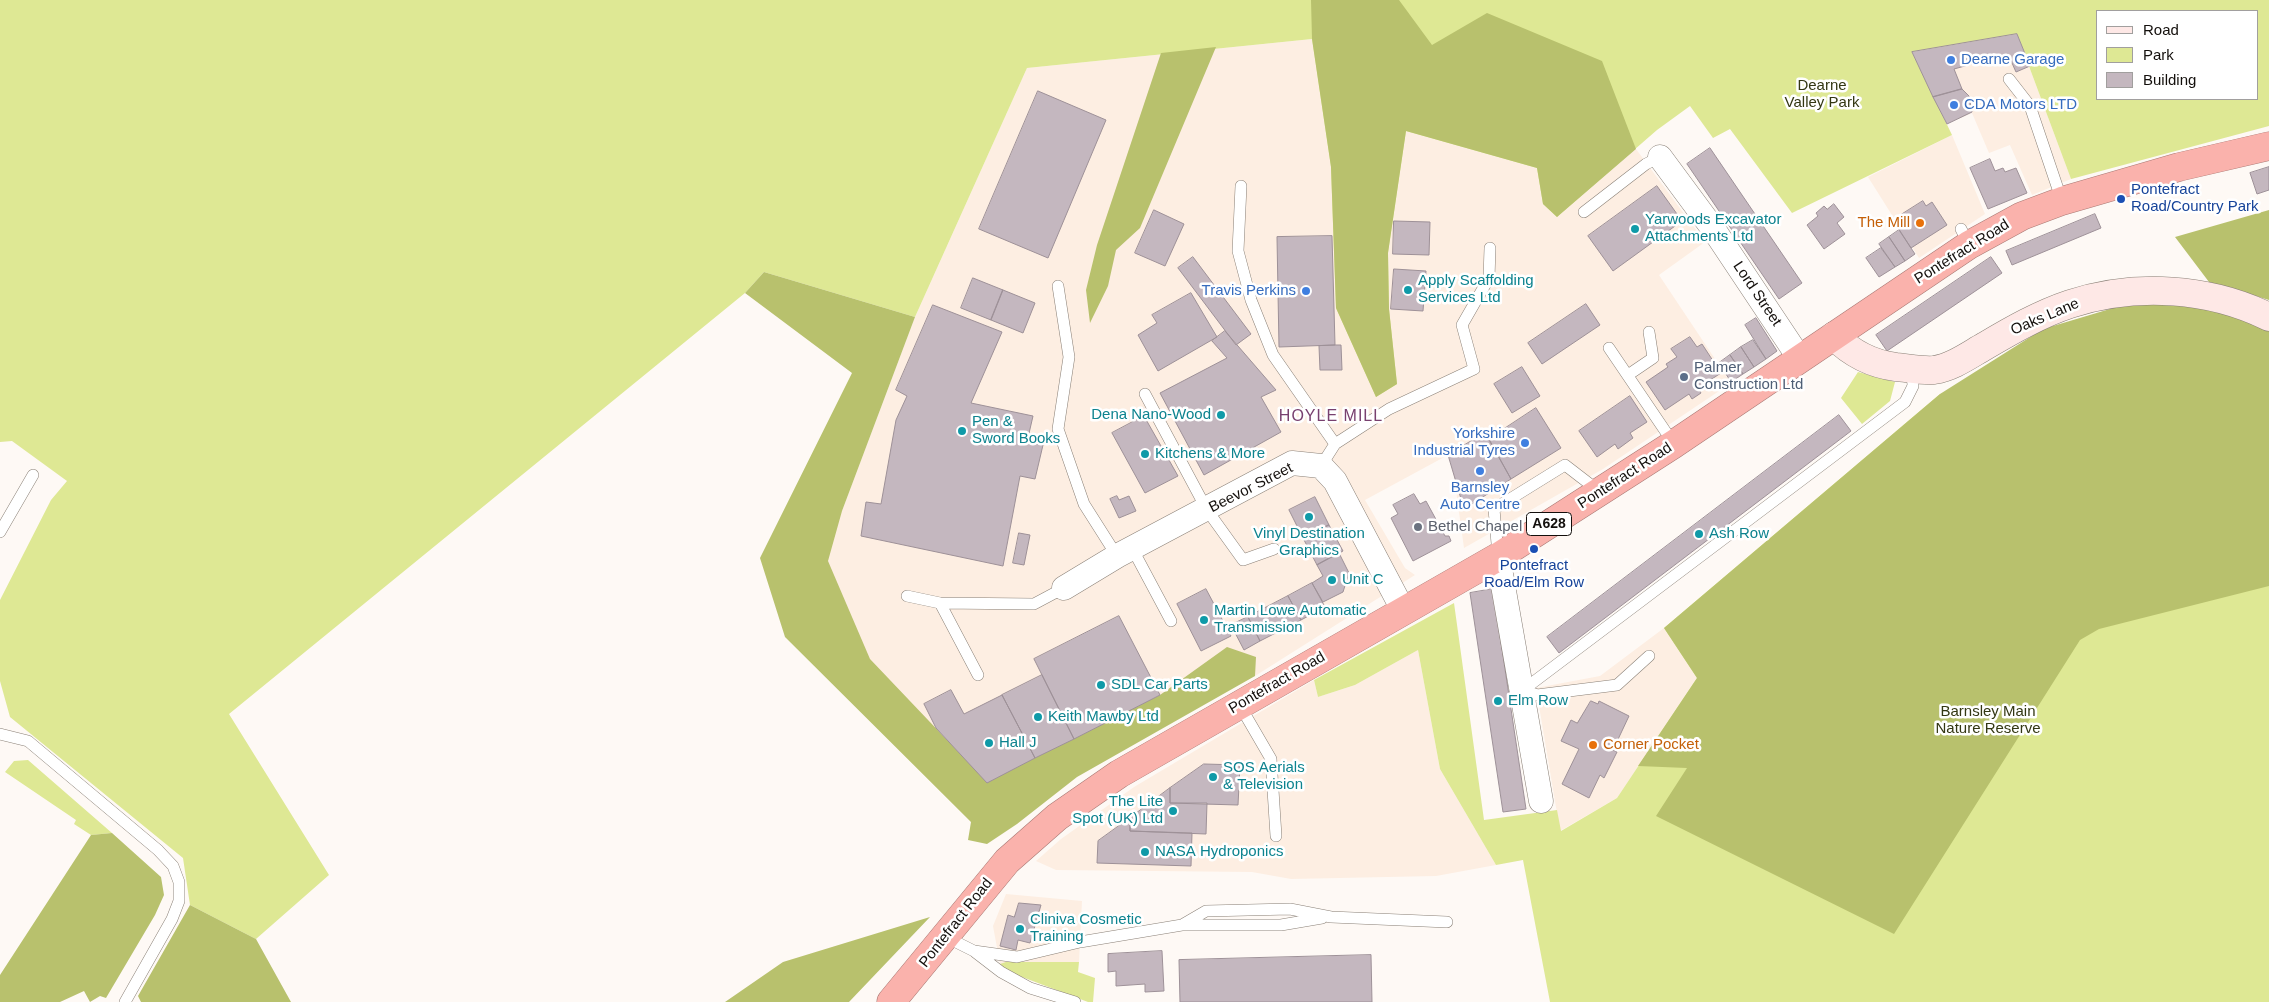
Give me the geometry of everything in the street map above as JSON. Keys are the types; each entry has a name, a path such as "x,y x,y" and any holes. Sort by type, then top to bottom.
{"highway":[{"name":"Pontefract Road","path":"891,1002 946,937 1006,861 1058,817 1119,774 1498,557 1600,492 1834,336 1965,237 2062,200 2179,167 2269,146"}],"street":[{"name":"Lord Street","path":"1660,157 1714,230 1800,359"},
{"name":"Oaks Lane","path":"1834,336 1847,349 1886,366 1934,370 1953,364 2034,319 2069,305 2119,293 2147,291 2206,296 2241,305 2269,317"},
{"name":"Beevor Street","path":"1064,588 1124,552 1207,510 1292,463 1321,466"},
{"path":"1321,466 1335,482 1403,610"},
{"path":"1498,557 1523,690 1541,801"}],"lane":[{"path":"2008,79 2030,106 2062,200"},
{"path":"1584,212 1646,164 1660,157"},
{"path":"1241,186 1238,251 1251,300 1273,355 1335,444"},
{"path":"1321,466 1335,444 1393,406 1474,369 1462,325 1489,278 1490,248"},
{"path":"1058,286 1069,357 1058,429 1084,504 1124,552 1171,621"},
{"path":"1628,375 1653,358 1649,332"},
{"path":"1609,348 1674,444"},
{"path":"1523,690 1905,402 1914,386 1912,369"},
{"path":"1145,394 1207,510 1243,560 1274,549"},
{"path":"1498,557 1494,509 1565,465 1600,492"},
{"path":"0,532 33,475"},
{"path":"907,596 940,603 1034,604 1064,588"},
{"path":"940,603 978,675"},
{"path":"1523,690 1537,694 1617,684 1649,656"},
{"path":"1239,704 1271,759 1276,836"},
{"path":"0,734 28,741 128,824 173,866 179,882 178,901 172,919 125,1002"},
{"path":"1182,925 1206,911 1290,908 1332,917 1447,922"},
{"path":"974,951 1017,956 1080,942 1182,925 1281,925 1332,917"},
{"path":"946,937 974,951 1001,972 1030,988 1075,1002"}],"shaded area":[{"path":"2017,34 2071,179 2032,195 2010,145 1989,153 1972,113 1947,124 1912,52"},
{"path":"1312,39 1331,167 1389,309 1388,253 1406,131 1537,168 1543,204 1557,217 1636,149 1705,242 1659,275 1731,383 1603,469 1464,548 1452,462 1448,455 1365,500 1405,568 1415,575 1255,676 1002,807 855,663 802,564 842,511 915,317 1027,68"},
{"path":"1952,135 1985,214 1919,258 1868,177"},
{"path":"1664,628 1697,678 1617,798 1560,831 1536,688 1600,676"},
{"path":"1418,650 1440,769 1496,865 1436,876 1291,879 1252,872 1056,870 1036,861 1061,839 1134,787 1314,680 1318,697 1355,685"},
{"path":"1006,894 1082,901 1079,962 1000,964 993,926"}],"green space":[{"name":"Dearne Valley Park","path":"0,0 2269,0 2269,126 2071,179 2017,34 1912,52 1952,135 1792,213 1730,129 1713,138 1690,106 1657,130 1557,217 1543,204 1537,168 1406,131 1388,253 1389,309 1397,384 1376,397 1336,308 1331,167 1312,39 1027,68 915,317 764,272 745,293 229,714 329,875 256,939 190,905 183,858 10,717 0,681 0,600 51,500 67,481 12,441 0,442"},
{"path":"1311,0 1399,0 1432,45 1487,13 1602,61 1636,149 1557,217 1543,204 1537,168 1406,131 1388,253 1389,309 1397,384 1376,397 1336,308 1331,167 1312,39"},
{"path":"1216,47 1140,228 1116,250 1108,286 1090,323 1086,290 1097,245 1161,53"},
{"path":"2269,210 2269,300 2209,282 2175,237"},
{"path":"764,272 915,317 842,511 828,561 870,659 987,782 1160,695 1227,647 1256,657 1255,676 1077,777 1017,824 987,844 968,840 971,822 785,637 760,558 852,373 745,293"},
{"path":"2130,303 2228,309 2269,329 2269,586 2099,629 2080,640 1894,934 1656,816 1687,768 1638,766 1697,678 1664,628 1940,394 2043,329"},
{"name":"Barnsley Main Nature Reserve","path":"2269,329 2269,1002 1550,1002 1523,860 1496,865 1440,769 1418,650 1355,685 1318,697 1314,680 1454,603 1484,820 1557,810 1561,831 1617,798 1697,678 1664,628 1940,394"},
{"path":"1858,372 1895,382 1890,401 1862,424 1841,398"},
{"path":"28,760 112,833 91,835 74,824 76,820 5,772 14,761"},
{"path":"112,833 161,877 164,895 155,915 106,998 100,996 90,1002 84,991 60,1002 0,1002 0,975 91,835"},
{"path":"190,905 256,939 291,1002 141,1002 138,996"},
{"path":"930,917 849,1002 725,1002 783,962"},
{"path":"1006,962 1079,962 1078,972 1095,978 1093,1002 1088,1002 1001,969 1000,964"}],"building":[{"name":"Dearne Garage","path":"2017,34 2030,66 2016,72 2008,54 1954,69 1962,89 1933,97 1912,52"},
{"name":"CDA Motors LTD","path":"1962,89 1969,96 1972,112 1947,124 1933,97"},
{"path":"1038,91 1106,120 1048,258 979,229"},
{"path":"1710,148 1802,283 1779,299 1687,164"},
{"path":"1990,159 1995,171 2003,168 2005,172 2016,168 2027,193 1988,209 1970,168"},
{"path":"2269,167 2269,190 2257,194 2250,173"},
{"name":"Yarwoods Excavator Attachments Ltd","path":"1657,186 1682,221 1613,271 1588,236"},
{"name":"The Mill","path":"1923,201 1926,206 1932,202 1947,225 1911,248 1893,220"},
{"path":"1834,204 1844,217 1837,223 1845,234 1824,249 1807,225 1818,216 1816,213 1824,206 1827,209"},
{"path":"1154,210 1184,224 1165,266 1135,253"},
{"path":"2095,214 2101,228 2012,265 2006,251"},
{"path":"1394,221 1430,222 1429,255 1393,254"},
{"path":"1899,230 1915,254 1905,261 1889,237"},
{"name":"Travis Perkins","path":"1332,236 1335,345 1279,347 1277,237"},
{"path":"1889,237 1905,261 1895,267 1879,244"},
{"path":"1881,248 1895,267 1879,277 1866,258"},
{"path":"1193,257 1251,334 1236,345 1178,268"},
{"path":"1991,257 2002,273 1887,351 1876,335"},
{"name":"Apply Scaffolding Services Ltd","path":"1394,269 1426,271 1423,311 1391,309"},
{"path":"973,278 1003,290 991,320 961,308"},
{"path":"1003,290 1035,303 1023,333 991,320"},
{"path":"1191,293 1217,337 1158,371 1138,335 1157,323 1152,315"},
{"path":"1586,304 1600,325 1542,364 1528,343"},
{"name":"Pen & Sword Books","path":"933,305 1002,332 971,403 1033,416 1027,442 1043,445 1035,479 1020,476 1003,566 861,536 866,502 881,504 896,420 907,396 896,390"},
{"path":"1756,318 1777,351 1766,359 1745,325"},
{"name":"Dena Nano-Wood","path":"1225,331 1276,390 1261,397 1281,432 1204,475 1160,393 1227,358 1212,341"},
{"name":"Palmer Construction Ltd","path":"1690,337 1697,347 1702,344 1721,373 1698,388 1701,393 1692,399 1689,394 1665,410 1646,382 1668,367 1666,364 1677,357 1671,349"},
{"path":"1753,340 1766,359 1754,367 1741,347"},
{"path":"1341,345 1342,370 1320,370 1319,346"},
{"path":"1741,347 1754,367 1743,374 1730,355"},
{"path":"1730,355 1743,374 1731,382 1719,363"},
{"path":"1522,367 1540,396 1512,413 1494,384"},
{"path":"1630,396 1647,422 1630,433 1633,438 1618,449 1615,444 1597,457 1579,431"},
{"name":"Yorkshire Industrial Tyres","path":"1536,408 1561,448 1511,479 1489,439"},
{"name":"Ash Row","path":"1839,415 1851,431 1559,653 1547,637"},
{"name":"Kitchens & More","path":"1144,416 1178,476 1145,493 1112,433"},
{"name":"Barnsley Auto Centre","path":"1485,433 1511,479 1464,509 1448,455"},
{"name":"Bethel Chapel","path":"1414,494 1420,504 1426,501 1445,536 1449,536 1451,541 1413,561 1391,518 1398,514 1393,505"},
{"path":"1117,496 1119,500 1129,496 1136,511 1119,518 1110,499"},
{"name":"Vinyl Destination Graphics","path":"1315,497 1329,525 1303,538 1289,510"},
{"path":"1329,525 1343,551 1317,565 1303,538"},
{"path":"1019,533 1030,535 1024,565 1013,563"},
{"name":"Unit C","path":"1339,553 1349,573 1343,592 1323,602 1312,583 1323,576 1317,565"},
{"path":"1312,583 1325,607 1301,620 1288,596"},
{"name":"Martin Lowe Automatic Transmission","path":"1206,589 1231,636 1201,651 1177,604"},
{"name":"Elm Row","path":"1493,589 1526,809 1503,812 1470,593"},
{"path":"1288,596 1301,620 1260,641 1248,617"},
{"name":"SDL Car Parts","path":"1119,616 1160,695 1074,739 1034,659"},
{"path":"1248,617 1260,641 1244,650 1231,625"},
{"name":"Keith Mawby Ltd","path":"1042,675 1074,739 1035,758 1002,695"},
{"name":"Hall J","path":"951,690 964,714 1002,695 1035,758 987,783 936,728 924,704"},
{"name":"Corner Pocket","path":"1591,701 1598,704 1599,701 1629,716 1613,750 1617,752 1604,778 1600,775 1589,798 1562,784 1579,749 1561,741 1571,720 1577,723"},
{"name":"SOS Aerials & Television","path":"1204,764 1240,765 1238,805 1170,803 1170,788"},
{"name":"The Lite Spot (UK) Ltd","path":"1170,788 1170,803 1207,803 1206,834 1130,831 1130,818"},
{"name":"NASA Hydroponics","path":"1130,818 1130,831 1192,833 1191,866 1097,863 1098,841"},
{"name":"Cliniva Cosmetic Training","path":"1019,903 1041,905 1030,943 1018,940 1016,950 1000,946 1008,915 1014,917"},
{"path":"1162,951 1164,991 1145,992 1145,984 1116,986 1116,971 1108,972 1108,954"},
{"path":"1371,955 1372,1002 1180,1002 1179,960"}],"place":[{"name":"Dearne Garage","path":"1951,60"},
{"name":"CDA Motors LTD","path":"1954,105"},
{"name":"Pontefract Road/Country Park","path":"2121,199"},
{"name":"The Mill","path":"1920,223"},
{"name":"Yarwoods Excavator Attachments Ltd","path":"1635,229"},
{"name":"Apply Scaffolding Services Ltd","path":"1408,290"},
{"name":"Travis Perkins","path":"1306,291"},
{"name":"Palmer Construction Ltd","path":"1684,377"},
{"name":"Dena Nano-Wood","path":"1221,415"},
{"name":"Pen & Sword Books","path":"962,431"},
{"name":"Yorkshire Industrial Tyres","path":"1525,443"},
{"name":"Kitchens & More","path":"1145,454"},
{"name":"Barnsley Auto Centre","path":"1480,471"},
{"name":"Vinyl Destination Graphics","path":"1309,517"},
{"name":"Bethel Chapel","path":"1418,527"},
{"name":"Ash Row","path":"1699,534"},
{"name":"Pontefract Road/Elm Row","path":"1534,549"},
{"name":"Unit C","path":"1332,580"},
{"name":"Martin Lowe Automatic Transmission","path":"1204,620"},
{"name":"SDL Car Parts","path":"1101,685"},
{"name":"Elm Row","path":"1498,701"},
{"name":"Keith Mawby Ltd","path":"1038,717"},
{"name":"Hall J","path":"989,743"},
{"name":"Corner Pocket","path":"1593,745"},
{"name":"SOS Aerials & Television","path":"1213,777"},
{"name":"The Lite Spot (UK) Ltd","path":"1173,811"},
{"name":"NASA Hydroponics","path":"1145,852"},
{"name":"Cliniva Cosmetic Training","path":"1020,929"}],"district":[{"name":"HOYLE MILL","path":"1331,417"}]}
